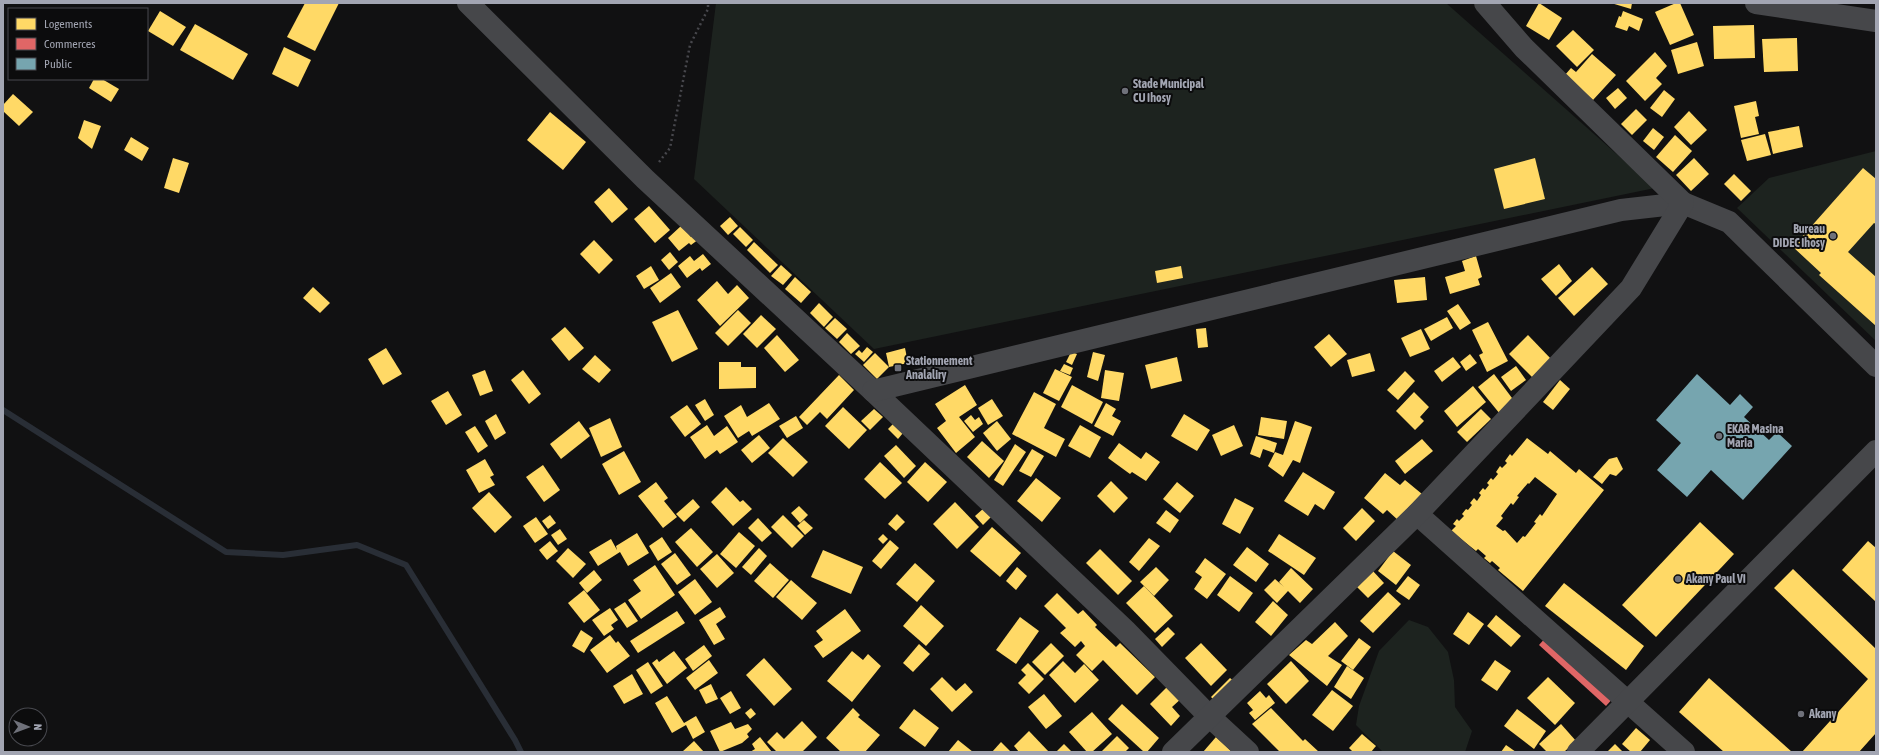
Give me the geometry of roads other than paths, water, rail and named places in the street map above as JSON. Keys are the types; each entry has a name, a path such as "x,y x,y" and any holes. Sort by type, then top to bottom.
{"street":[{"path":"468,3 645,179 873,391 1125,630 1209,716 1248,752"},
{"path":"1485,3 1524,48 1682,203 1729,222 1876,366"},
{"path":"1756,3 1876,21"},
{"path":"873,391 1621,210 1682,203"},
{"path":"1173,752 1417,514 1631,288 1682,203"},
{"path":"1578,752 1876,451"},
{"path":"1417,514 1684,752"}],"waterway":[{"path":"3,410 226,552 283,555 357,545 406,565 521,752"}],"place":[{"name":"Stade Municipal CU Ihosy","path":"1125,91"},
{"name":"Bureau DIDEC Ihosy","path":"1833,236"},
{"name":"Stationnement Analaliry","path":"898,368"},
{"name":"EKAR Masina Maria","path":"1719,436"},
{"name":"Akany Paul VI","path":"1678,579"},
{"name":"Akany","path":"1801,714"}]}
